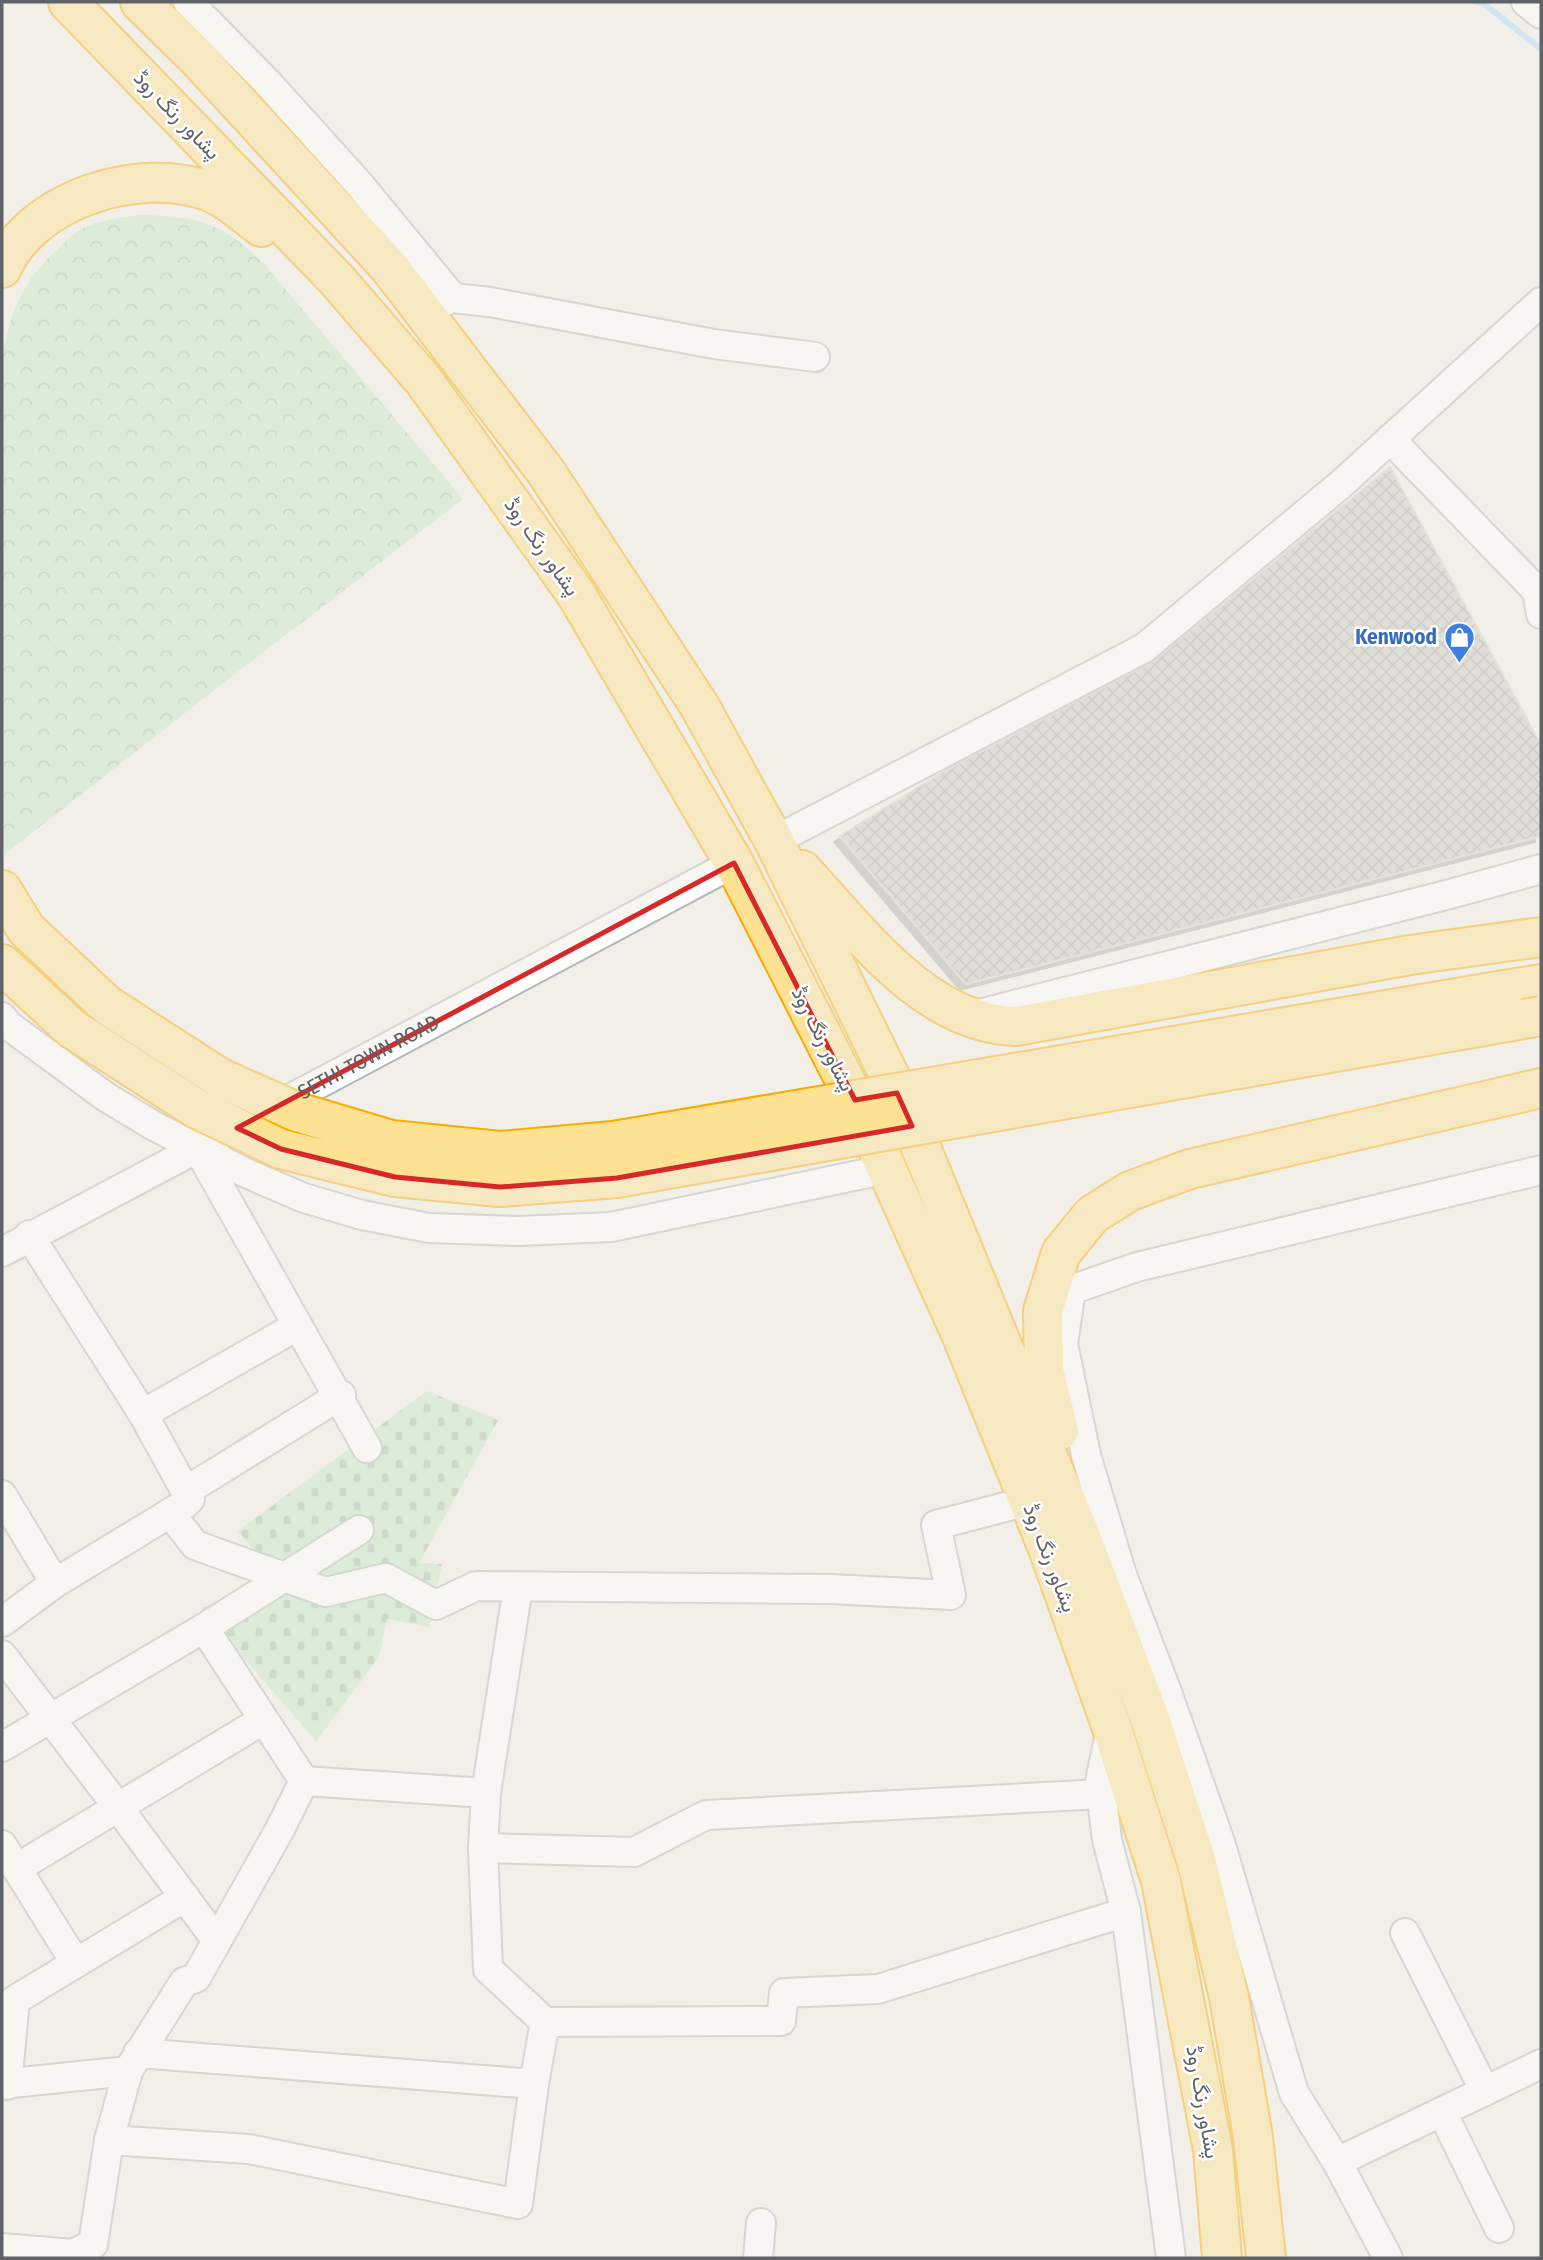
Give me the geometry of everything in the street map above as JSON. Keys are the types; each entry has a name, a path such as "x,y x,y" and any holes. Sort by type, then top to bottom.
{"highway":[{"name":"پشاور رنگ روڈ","path":"68,2 337,280 424,382 576,594 734,863 860,1110 961,1335 1028,1501 1111,1725 1161,1881 1213,2150 1222,2258"},
{"name":"پشاور رنگ روڈ","path":"139,2 199,60 389,267 438,304 699,705 774,841 901,1099 1081,1537 1114,1589 1149,1716 1197,1863 1229,1997 1253,2137 1266,2258"},
{"path":"2,268 21,239 45,217 79,198 140,183 168,183 206,191 227,200 275,238 337,280"},
{"path":"774,841 911,984 965,1017 994,1026 1016,1026 1410,955 1541,937"},
{"path":"2,890 26,929 107,1005 220,1078 297,1112 391,1140 500,1151 613,1141 1541,984"},
{"path":"2,964 71,1028 197,1109 281,1149 395,1177 500,1187 617,1178 1541,1016"},
{"path":"1081,1537 1044,1370 1043,1311 1061,1253 1092,1215 1130,1191 1190,1169 1541,1088"}],"street":[{"path":"188,2 266,81 359,184 438,304 489,302 714,344 815,357"},
{"path":"1527,2 1541,13"},
{"path":"774,841 1144,648 1340,485 1541,302"},
{"path":"1390,439 1536,591 1541,614"},
{"name":"SETHI TOWN ROAD","path":"2,1252 734,863"},
{"path":"965,1017 1541,869"},
{"path":"2,1017 8,1025 106,1097 246,1173 304,1198 362,1215 429,1228 519,1231 611,1227 887,1169"},
{"path":"198,1149 367,1448"},
{"path":"1388,2258 1337,2162 1294,2094 1220,1842 1167,1692 1114,1589 1063,1344 1071,1290 1137,1267 1541,1170"},
{"path":"29,1236 143,1414 195,1545 326,1592 386,1578 436,1605 476,1586 830,1589 951,1595 936,1525 1028,1501"},
{"path":"143,1414 297,1326"},
{"path":"2,1622 55,1583 340,1396"},
{"path":"2,1495 55,1583"},
{"path":"2,1747 204,1628 359,1530"},
{"path":"518,1587 486,1793 483,1848 488,1969 545,2022 781,2021 784,1993 878,1989 1126,1912"},
{"path":"204,1628 304,1781"},
{"path":"2,1656 217,1941"},
{"path":"18,1868 263,1720"},
{"path":"1111,1725 1100,1781 1107,1840 1126,1912 1171,2258"},
{"path":"304,1781 486,1793"},
{"path":"2,2248 73,2256 93,2244 109,2140 133,2062 184,1982 196,1978 279,1831 304,1781"},
{"path":"483,1848 634,1852 706,1815 1102,1794"},
{"path":"2,1845 75,1962"},
{"path":"185,1897 75,1962 8,1990 5,2084 133,2062 534,2084"},
{"path":"1405,1933 1485,2091"},
{"path":"109,2140 249,2149 517,2204 545,2022"},
{"path":"1337,2162 1541,2064"},
{"path":"1442,2112 1499,2228"},
{"path":"758,2258 761,2223"}],"highlighted area":[{"path":"734,863 855,1100 897,1093 912,1126 617,1178 500,1187 395,1177 281,1149 237,1128"}],"green space":[{"path":"141,215 195,220 223,231 250,251 265,265 463,499 5,854 2,845 2,357 14,311 27,285 46,261 78,231 92,224"},
{"path":"427,1391 498,1420 419,1563 442,1564 429,1627 387,1619 379,1657 316,1741 201,1609 272,1573 238,1531"}],"building":[{"path":"1390,467 1541,745 1541,836 966,984 840,836 948,769 1154,661"}],"waterway":[{"path":"1476,2 1483,3 1541,49"}],"place":[{"name":"Kenwood","path":"1460,664"}]}
